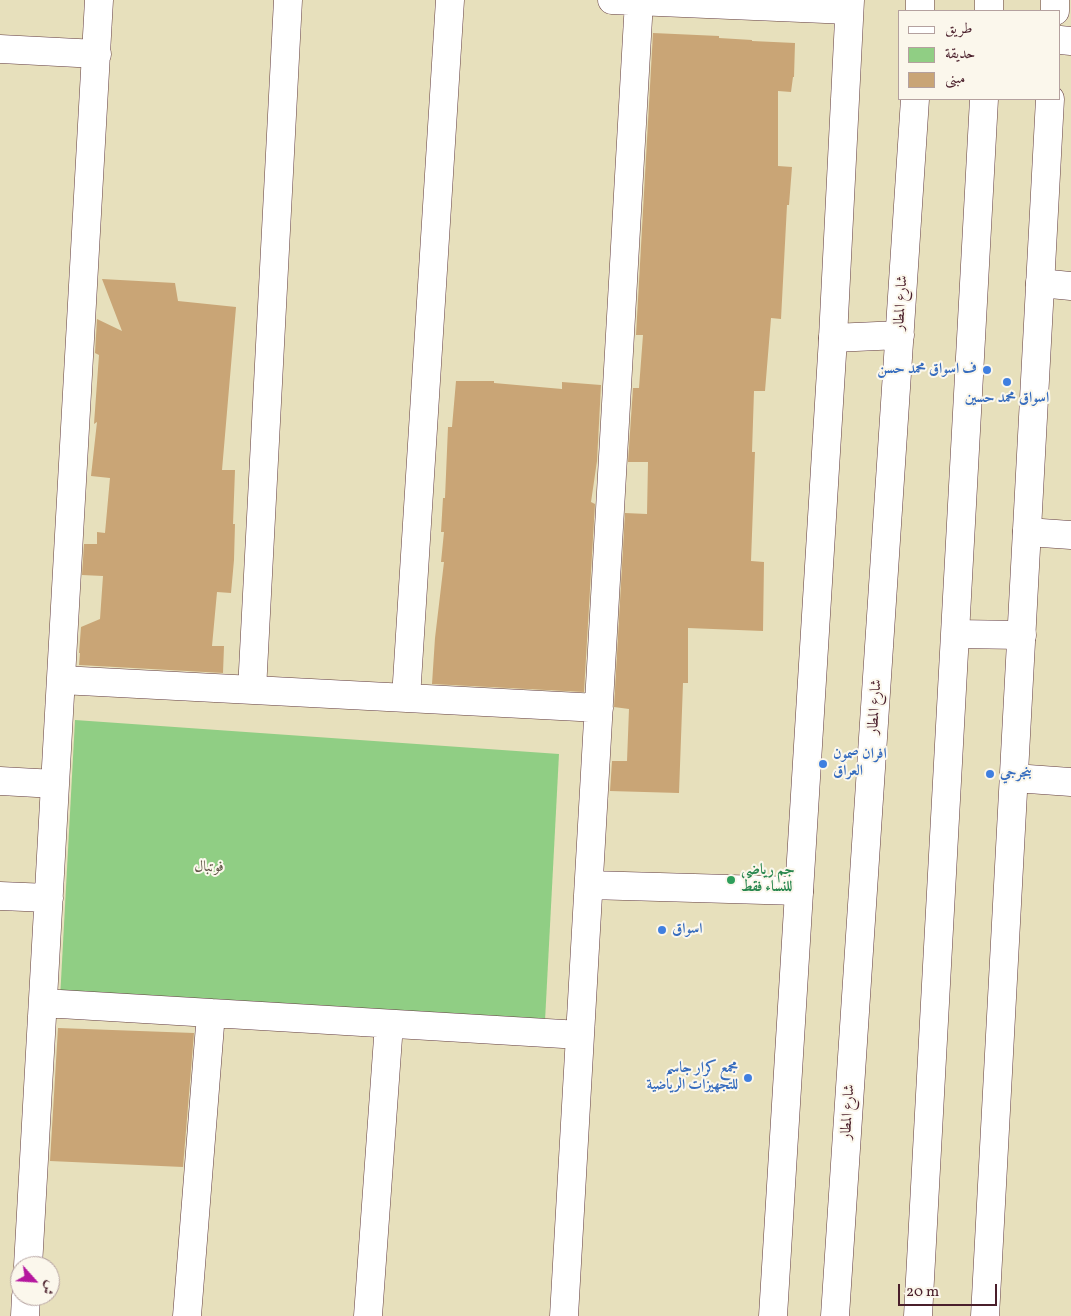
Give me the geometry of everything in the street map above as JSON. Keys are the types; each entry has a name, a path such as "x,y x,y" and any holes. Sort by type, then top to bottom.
{"street":[{"path":"29,1256 100,0"},
{"path":"252,690 288,0"},
{"path":"406,698 450,0"},
{"path":"612,0 849,5 833,338 773,1316"},
{"path":"564,1316 639,1"},
{"path":"0,48 97,54"},
{"name":"شارع المطار","path":"836,1316 915,100"},
{"path":"918,1316 984,100"},
{"path":"984,1316 1050,100"},
{"path":"1040,283 1071,286"},
{"path":"833,338 900,335"},
{"path":"1027,532 1071,535"},
{"path":"955,634 1022,635"},
{"path":"61,680 599,708"},
{"path":"1014,778 1071,782"},
{"path":"0,781 55,784"},
{"path":"588,885 799,891"},
{"path":"0,896 49,898"},
{"path":"43,1003 580,1035"},
{"path":"188,1316 211,1013"},
{"path":"368,1316 389,1024"}],"green space":[{"name":"فوتبال","path":"75,720 559,754 545,1021 60,999"}],"building":[{"path":"653,33 719,36 719,38 795,43 794,77 791,92 778,91 778,166 792,167 789,205 787,205 781,319 771,318 765,391 754,391 752,452 755,452 751,561 764,562 763,631 688,628 688,683 683,683 679,793 610,791 612,761 627,761 629,709 614,707 625,513 647,514 648,462 628,462 633,388 639,388 643,335 636,335"},
{"path":"102,279 175,283 178,301 236,307 222,470 235,470 234,560 231,593 217,592 212,646 224,646 223,673 79,665 81,627 100,619 103,576 82,575 84,544 97,544 97,532 105,533 110,478 91,476 97,422 94,424 99,355 95,353 97,319 122,331"},
{"path":"456,381 494,381 494,383 562,389 562,382 601,385 597,461 591,502 595,504 584,692 432,684 435,638 444,562 441,562 444,532 441,532 443,498 445,498 448,427 452,427"},
{"path":"58,1028 194,1033 183,1167 50,1161"}],"place":[{"name":"ف اسواق محمد حسن","path":"987,370"},
{"name":"اسواق محمد حسين","path":"1007,382"},
{"name":"افران صمون العراق","path":"823,764"},
{"name":"بنجرجي","path":"990,774"},
{"name":"جم رياضي للنساء فقط","path":"731,880"},
{"name":"اسواق","path":"662,930"},
{"name":"مجمع كرار جاسم للتجهيزات الرياضية","path":"748,1078"}]}
